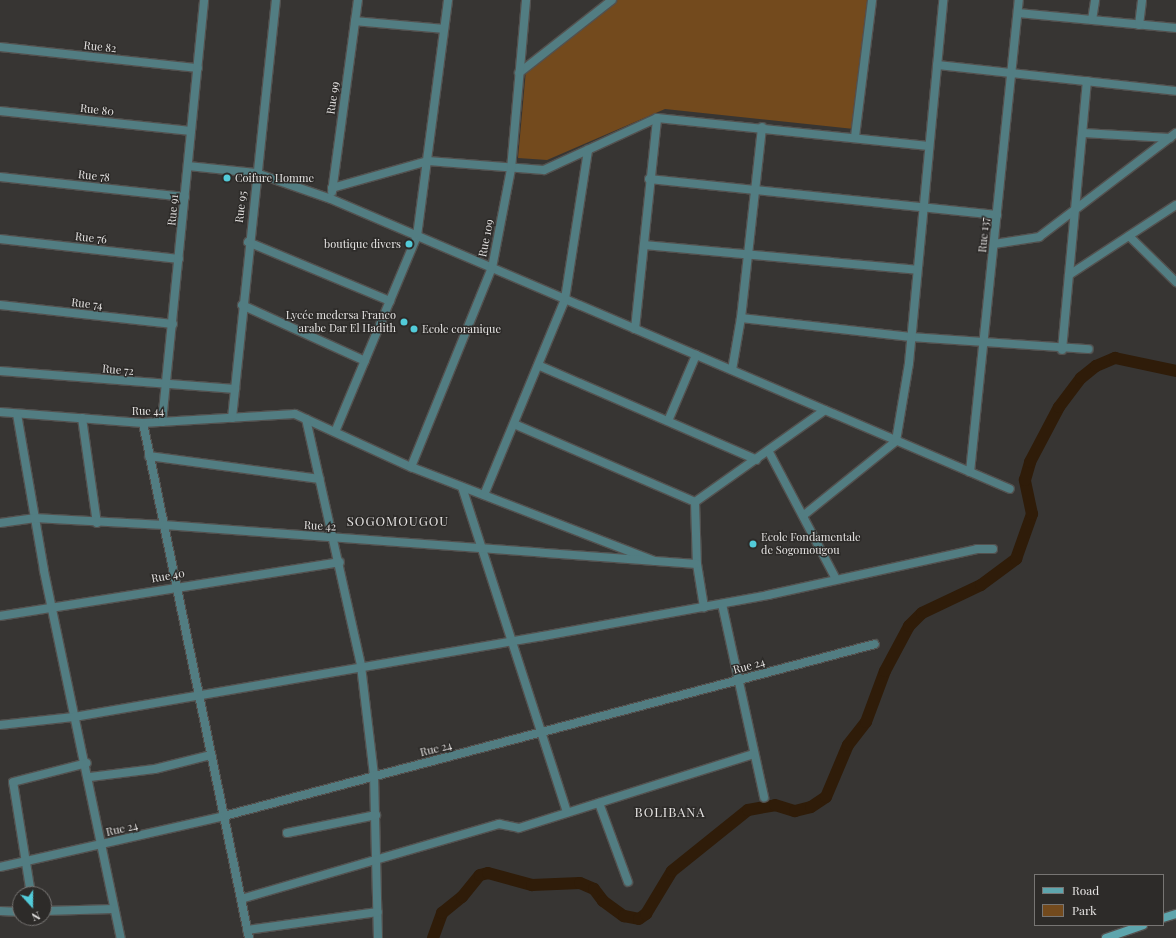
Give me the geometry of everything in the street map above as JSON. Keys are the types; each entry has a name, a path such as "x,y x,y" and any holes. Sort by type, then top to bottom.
{"main road":[{"path":"1164,918 1176,914"},
{"path":"1106,938 1140,926"}],"street":[{"name":"Rue 91","path":"162,422 167,385 204,0"},
{"name":"Rue 95","path":"232,418 248,242 276,0"},
{"name":"Rue 99","path":"331,199 358,0"},
{"path":"335,432 417,236 448,0"},
{"name":"Rue 109","path":"411,467 492,268 511,169 526,0"},
{"path":"519,73 612,0"},
{"path":"855,137 872,0"},
{"path":"804,515 896,441 911,336 943,0"},
{"name":"Rue 137","path":"970,472 986,340 994,244 1019,0"},
{"path":"1092,20 1095,0"},
{"path":"1139,25 1142,0"},
{"path":"1018,13 1176,28"},
{"path":"355,21 444,29"},
{"name":"Rue 82","path":"0,47 198,68"},
{"path":"937,65 1176,91"},
{"path":"1062,350 1077,211 1087,82"},
{"name":"Rue 80","path":"0,111 191,131"},
{"path":"332,188 428,161 511,169 544,170 657,118 762,127 929,146"},
{"path":"635,329 649,179 657,118"},
{"path":"732,370 741,318 762,127"},
{"path":"1084,133 1173,136"},
{"path":"994,244 1040,238 1173,136"},
{"path":"484,495 540,366 565,299 588,150"},
{"path":"188,166 256,173 331,199 1010,489"},
{"name":"Rue 78","path":"0,177 185,197"},
{"path":"649,179 997,215"},
{"path":"1069,275 1176,205"},
{"path":"1129,236 1176,282"},
{"name":"Rue 76","path":"0,239 179,259"},
{"path":"248,242 390,301"},
{"path":"644,245 917,270"},
{"name":"Rue 74","path":"0,305 173,324"},
{"path":"242,305 365,361"},
{"path":"741,318 911,336 986,340 1062,350 1089,349"},
{"path":"668,421 696,355"},
{"path":"540,366 757,460"},
{"name":"Rue 72","path":"0,371 167,385 235,389"},
{"path":"695,502 769,452 825,410"},
{"name":"Rue 44","path":"0,414 143,423 295,414"},
{"path":"17,414 34,518 52,610 74,717 90,777 120,938"},
{"name":"Rue 42","path":"295,414 411,467 662,564"},
{"path":"82,418 97,523"},
{"path":"306,419 319,479 340,562 361,666 374,775 378,860 378,938"},
{"path":"143,423 248,934 378,912"},
{"path":"514,424 695,502"},
{"path":"769,452 804,515 836,579"},
{"path":"149,456 319,479"},
{"path":"462,487 566,813"},
{"path":"695,502 697,564 704,607"},
{"name":"Rue 42","path":"0,523 34,518 97,523 164,525 334,537 483,551 662,564 697,564"},
{"path":"0,725 74,717 199,693 722,604 977,549 992,550"},
{"name":"Rue 40","path":"0,616 52,610 176,586 340,562"},
{"path":"722,604 753,754 764,797"},
{"name":"Rue 24","path":"0,867 224,816 374,775 540,735 875,644"},
{"path":"241,899 499,824 519,828 753,754"},
{"path":"90,777 155,769 211,755"},
{"path":"30,886 13,782 86,763"},
{"path":"599,803 628,882"},
{"path":"287,833 376,815"},
{"path":"52,912 114,909"},
{"path":"0,911 12,912"}],"green space":[{"path":"617,0 868,0 854,129 665,109 547,160 518,158 526,70"}],"waterway":[{"path":"433,938 442,913 462,897 480,875 488,873 532,885 580,883 594,889 603,901 624,916 639,919 646,914 672,871 748,810 775,805 795,811 811,807 826,797 848,745 866,722 885,671 909,626 922,613 981,585 1016,559 1032,514 1025,480 1030,462 1059,407 1081,378 1096,366 1115,358 1176,371"}],"place":[{"name":"Coifure Homme","path":"227,178"},
{"name":"boutique divers","path":"409,244"},
{"name":"Lycée medersa Franco arabe Dar El Hadith","path":"404,322"},
{"name":"Ecole coranique","path":"414,329"},
{"name":"Ecole Fondamentale de Sogomougou","path":"753,544"}],"district":[{"name":"SOGOMOUGOU","path":"398,521"},
{"name":"BOLIBANA","path":"670,812"}]}
